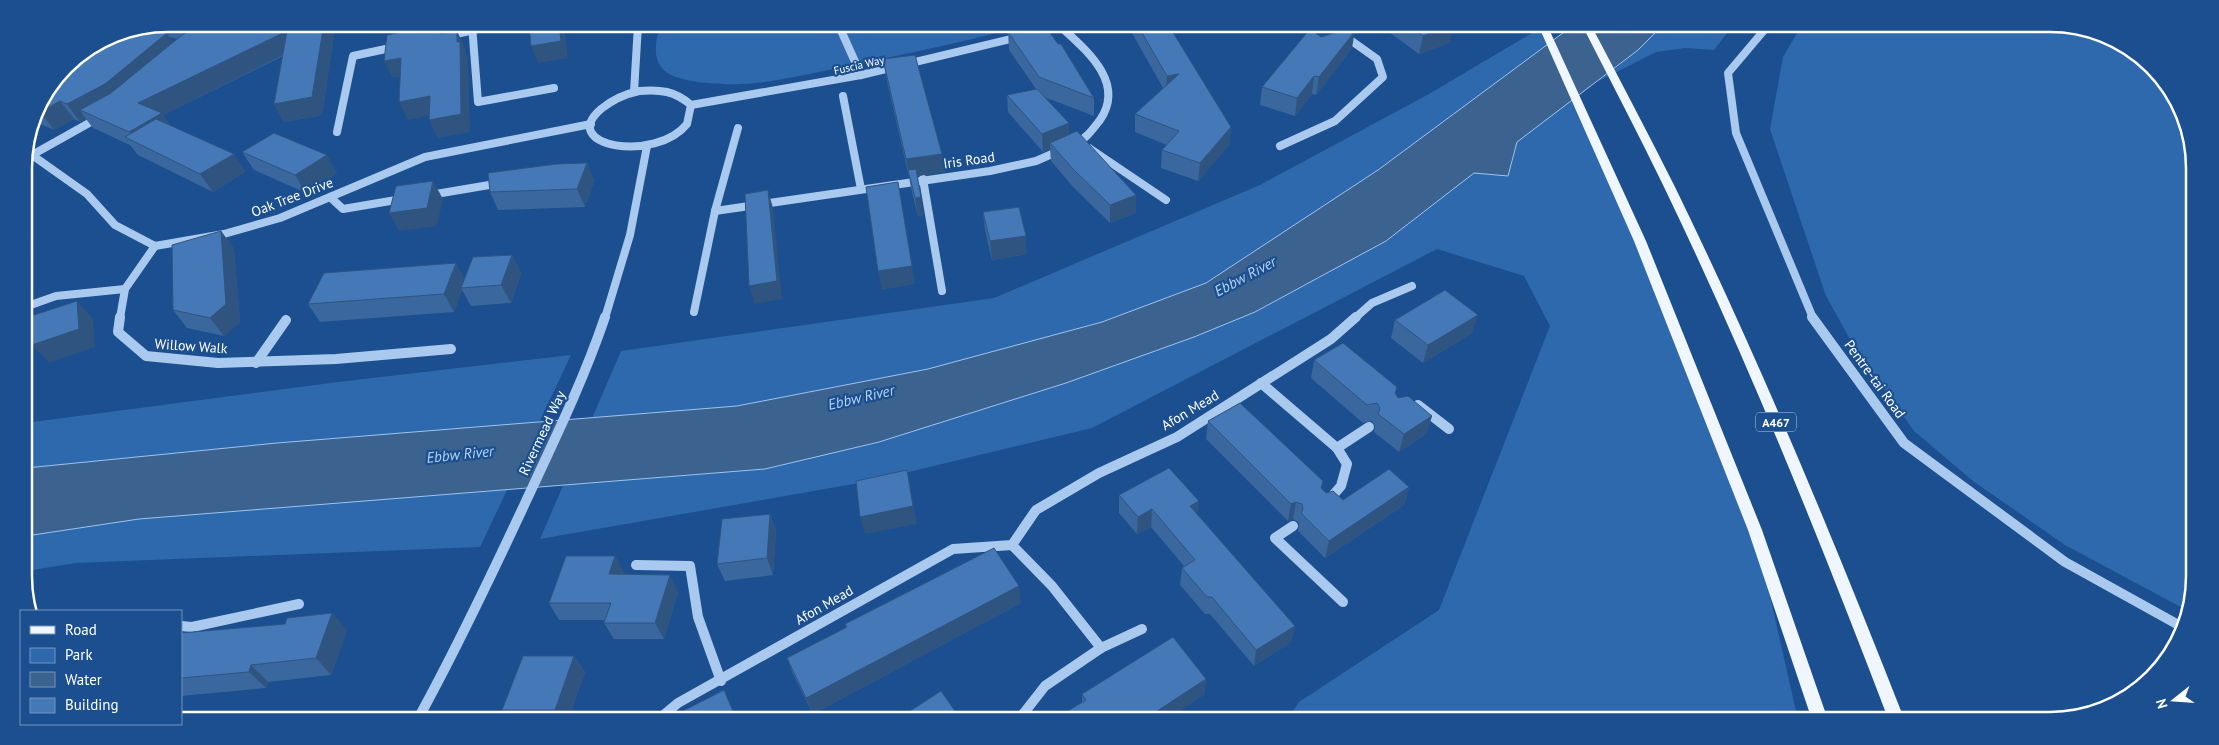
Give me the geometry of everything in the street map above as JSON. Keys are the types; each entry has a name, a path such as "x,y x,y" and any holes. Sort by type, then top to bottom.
{"main road":[{"path":"1545,32 1640,241 1755,530 1817,712"},
{"name":"A467","path":"1589,32 1680,210 1772,413 1894,712"}],"street":[{"path":"1280,146 1335,121 1383,77 1377,59 1340,32"},
{"name":"Pentre-tai Road","path":"1762,32 1728,73 1736,133 1810,315 1904,443 2065,562 2178,624"},
{"path":"437,38 454,33"},
{"path":"473,33 478,102 554,88"},
{"path":"634,92 638,33"},
{"path":"842,33 862,75"},
{"name":"Fuscia Way","path":"691,105 862,75 1033,33"},
{"name":"Iris Road","path":"714,211 923,179 990,171 1036,161 1080,142 1102,120 1108,101 1107,80 1098,62 1066,33"},
{"path":"337,132 353,56 400,46"},
{"path":"634,92 666,92 679,96 691,105 691,116 686,126 663,141 648,146 621,148 598,140 591,132 591,124 602,107 634,92"},
{"path":"844,96 861,189"},
{"path":"34,152 104,115"},
{"name":"Oak Tree Drive","path":"155,246 234,231 280,218 425,157 591,124"},
{"path":"694,312 714,211 738,128"},
{"path":"1080,142 1166,200"},
{"name":"Rivermead Way","path":"422,712 498,563 583,380 630,243 642,191 648,146"},
{"path":"33,158 87,194 115,225 155,246"},
{"path":"923,179 942,291"},
{"path":"421,196 509,182"},
{"path":"330,197 343,209 411,198"},
{"name":"Willow Walk","path":"155,246 124,289 118,332 146,356 218,363 256,363 336,359 451,349"},
{"name":"Afon Mead","path":"667,712 678,703 721,681 952,548 1012,545 1036,510 1099,473 1177,436 1331,339 1372,303 1412,286"},
{"path":"33,304 56,296 124,289"},
{"path":"256,363 286,320"},
{"path":"1261,383 1337,448 1347,464 1341,486 1324,504"},
{"path":"1405,405 1412,400 1450,429"},
{"path":"1337,448 1369,427"},
{"path":"1293,526 1275,538 1343,602"},
{"path":"1012,545 1052,586 1101,648"},
{"path":"636,565 690,566 698,617 721,681"},
{"path":"182,626 192,627 299,604"},
{"path":"1024,712 1044,686 1101,648 1142,629"}],"green space":[{"path":"1533,32 1544,32 1596,146 1755,530 1796,712 1293,712 1299,702 1439,610 1550,326 1524,276 1437,249 1092,428 871,481 540,539 621,351 994,298 1260,185 1429,94"},
{"path":"1656,32 1728,32 1714,50 1685,48 1656,52 1597,82 1638,50"},
{"path":"1798,32 2050,32 2086,37 2118,51 2147,72 2164,93 2179,125 2184,142 2186,160 2186,576 2183,608 2065,545 1973,481 1914,431 1856,350 1826,296 1770,129 1783,57"},
{"path":"658,33 998,33 936,48 808,74 755,83 734,84 690,81 671,75 665,71 658,61 656,43"},
{"path":"571,355 480,547 76,563 32,570 32,422 338,382"}],"water":[{"name":"Ebbw River","path":"1564,32 1656,32 1638,50 1517,142 1508,176 1474,173 1386,241 1255,312 1194,337 1066,383 879,442 765,469 139,519 32,535 32,467 277,443 737,406 928,369 1102,322 1206,283 1378,170"}],"building":[{"path":"1142,32 1173,32 1231,127 1200,163 1162,150 1179,131 1135,114 1179,74 1167,76"},
{"path":"1307,32 1315,32 1321,37 1336,32 1354,32 1319,77 1314,76 1297,98 1262,87"},
{"path":"1418,32 1434,32 1423,36"},
{"path":"167,33 105,84 67,104 60,101 47,108 55,93 72,72 93,55 125,40 142,35"},
{"path":"186,33 283,33 138,103 162,113 129,132 80,110 111,93"},
{"path":"287,33 323,33 312,97 274,104"},
{"path":"397,33 457,33 457,42 460,42 461,114 429,120 430,96 399,102 401,58 384,61 387,35"},
{"path":"530,33 560,33 561,41 531,46"},
{"path":"1008,33 1050,33 1058,44 1061,44 1094,98 1039,77"},
{"path":"915,55 942,154 906,159 883,59"},
{"path":"1037,89 1069,123 1042,134 1007,95"},
{"path":"156,119 234,154 200,174 125,137"},
{"path":"1077,131 1136,195 1110,205 1073,169 1050,143"},
{"path":"274,133 327,155 295,175 242,152"},
{"path":"587,163 577,189 490,192 488,173 556,164"},
{"path":"916,169 921,197 915,198 908,170"},
{"path":"433,181 427,208 389,213 396,186"},
{"path":"898,182 912,266 878,271 866,187"},
{"path":"768,190 777,281 749,286 745,194"},
{"path":"1019,207 1026,236 990,241 983,212"},
{"path":"221,231 226,304 210,318 173,310 172,245"},
{"path":"512,255 501,285 461,288 473,257"},
{"path":"456,263 444,294 308,304 324,273"},
{"path":"1445,290 1478,315 1428,345 1395,320"},
{"path":"77,301 79,329 33,345 33,315"},
{"path":"1343,343 1397,387 1395,393 1398,398 1408,396 1432,416 1404,434 1378,414 1380,408 1377,403 1367,405 1314,360"},
{"path":"1240,403 1323,481 1321,488 1326,493 1333,491 1343,500 1389,469 1409,487 1329,541 1301,513 1303,509 1302,504 1296,502 1291,504 1208,421"},
{"path":"1169,468 1199,501 1190,506 1295,626 1256,650 1212,597 1207,597 1182,568 1195,560 1152,509 1138,517 1119,495"},
{"path":"907,470 913,506 860,517 856,481"},
{"path":"770,514 767,558 717,564 722,519"},
{"path":"994,548 1019,586 806,698 787,658 847,627 845,624"},
{"path":"566,556 615,556 609,574 670,575 655,623 604,623 611,603 549,603"},
{"path":"332,613 316,658 251,665 249,672 182,678 182,633 285,624 287,618"},
{"path":"1173,637 1206,679 1156,712 1066,712 1086,700 1082,694"},
{"path":"523,656 574,656 555,710 502,710"},
{"path":"724,690 733,712 681,712"},
{"path":"941,691 956,712 908,712"}]}
